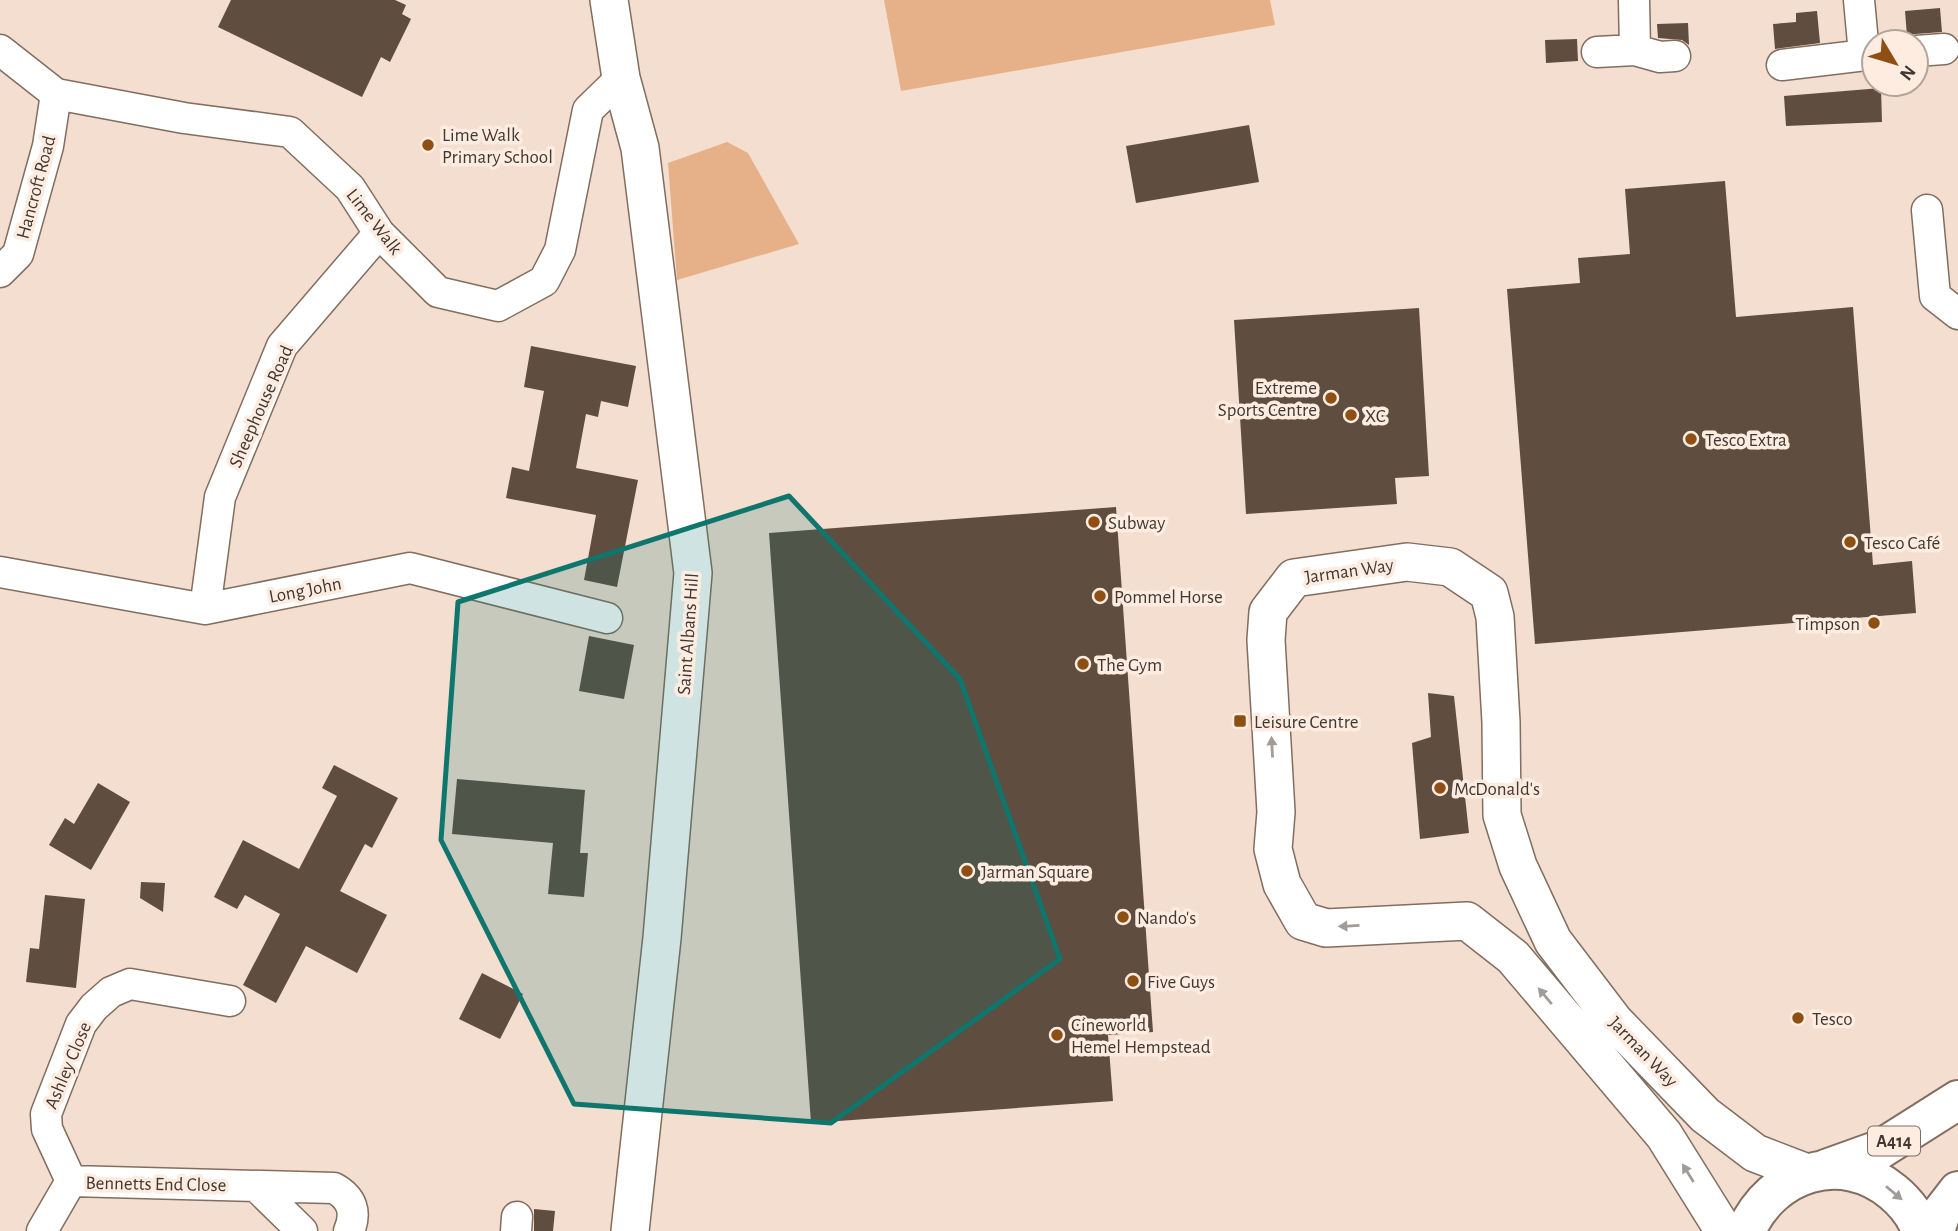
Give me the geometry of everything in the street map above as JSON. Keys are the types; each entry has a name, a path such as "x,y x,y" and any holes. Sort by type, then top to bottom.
{"main road":[{"name":"A414","path":"1815,1172 1879,1150 1958,1100"},
{"path":"1746,1231 1760,1205 1781,1185 1815,1172 1854,1172 1881,1182 1904,1202 1921,1231"},
{"path":"1935,1231 1941,1213 1958,1191"}],"street":[{"name":"Saint Albans Hill","path":"609,0 621,78 640,148 693,573 662,937 630,1231"},
{"path":"1634,0 1635,50"},
{"path":"1859,0 1864,28"},
{"name":"Lime Walk","path":"0,50 56,94 184,118 290,132 350,188 379,233 438,292 498,306 544,281 560,250 588,110 621,78"},
{"path":"1597,52 1635,50 1660,58 1675,56"},
{"path":"1782,65 1860,55"},
{"name":"Hancroft Road","path":"0,272 18,254 48,146 56,94"},
{"path":"1927,210 1935,296 1958,314"},
{"name":"Sheephouse Road","path":"205,609 220,497 282,346 379,233"},
{"name":"Jarman Way","path":"1724,1231 1664,1135 1513,957 1466,921 1325,928 1304,921 1282,884 1273,849 1276,812 1266,640 1269,612 1294,578 1407,562 1450,567 1489,593 1495,617 1501,722 1502,815 1518,866 1553,941 1614,1021 1705,1115 1755,1153 1815,1172"},
{"name":"Long John","path":"0,572 205,609 410,568 607,618"},
{"name":"Ashley Close","path":"72,1181 47,1129 46,1115 81,1024 94,1007 111,992 130,984 230,1001"},
{"name":"Bennetts End Close","path":"42,1231 72,1181 334,1188 345,1194 350,1204 354,1220 349,1231"},
{"path":"256,1185 302,1231"}],"highlighted area":[{"path":"789,496 960,679 1060,959 831,1123 574,1104 441,840 458,602"}],"shaded area":[{"path":"884,0 1270,0 1275,25 901,91"},
{"path":"727,142 748,153 799,244 677,280 668,163"}],"building":[{"path":"231,0 395,0 406,5 402,14 411,19 390,62 381,57 362,97 218,27"},
{"path":"1940,8 1942,32 1930,33 1930,28 1906,28 1905,11"},
{"path":"1817,11 1820,43 1775,49 1773,24 1796,22 1796,13"},
{"path":"1688,23 1689,45 1682,40 1658,38 1657,24"},
{"path":"1577,39 1578,61 1546,63 1545,40"},
{"path":"1860,90 1860,98 1881,98 1882,122 1786,126 1784,96"},
{"path":"1249,125 1259,182 1136,203 1126,146"},
{"name":"Tesco Extra","path":"1725,181 1736,317 1853,307 1873,565 1912,561 1916,613 1535,644 1507,289 1580,283 1578,258 1630,254 1625,189"},
{"name":"Extreme Sports Centre","path":"1419,308 1429,476 1395,478 1397,504 1246,514 1234,320"},
{"path":"531,346 636,366 628,407 601,401 598,417 586,414 576,468 638,480 617,587 584,580 596,515 506,498 512,467 529,471 544,391 524,387"},
{"name":"Jarman Square","path":"1116,507 1153,1032 1108,1035 1113,1101 811,1123 769,533"},
{"path":"589,636 634,645 624,699 579,691"},
{"name":"McDonald's","path":"1428,693 1454,696 1469,833 1420,839 1412,743 1431,737"},
{"path":"334,765 398,798 372,848 365,844 340,891 387,915 357,973 306,946 276,1003 243,985 280,914 245,895 237,909 214,897 243,840 299,869 337,796 322,788"},
{"path":"457,779 585,790 580,853 588,853 584,897 548,894 553,843 452,834"},
{"path":"98,783 130,802 91,870 49,845 65,818 74,824"},
{"path":"141,882 165,883 163,912 140,898"},
{"path":"45,895 85,899 76,988 26,982 30,948 39,949"},
{"path":"482,973 523,994 500,1039 459,1019"},
{"path":"534,1209 555,1211 553,1231 534,1231"}],"place":[{"name":"Lime Walk Primary School","path":"428,145"},
{"name":"Extreme Sports Centre","path":"1331,398"},
{"name":"XC","path":"1351,415"},
{"name":"Tesco Extra","path":"1691,439"},
{"name":"Subway","path":"1094,522"},
{"name":"Tesco Café","path":"1850,542"},
{"name":"Pommel Horse","path":"1100,596"},
{"name":"Timpson","path":"1874,623"},
{"name":"The Gym","path":"1083,664"},
{"name":"Leisure Centre","path":"1240,721"},
{"name":"McDonald's","path":"1440,788"},
{"name":"Jarman Square","path":"967,871"},
{"name":"Nando's","path":"1123,917"},
{"name":"Five Guys","path":"1133,981"},
{"name":"Tesco","path":"1798,1018"},
{"name":"Cineworld Hemel Hempstead","path":"1057,1035"}]}
